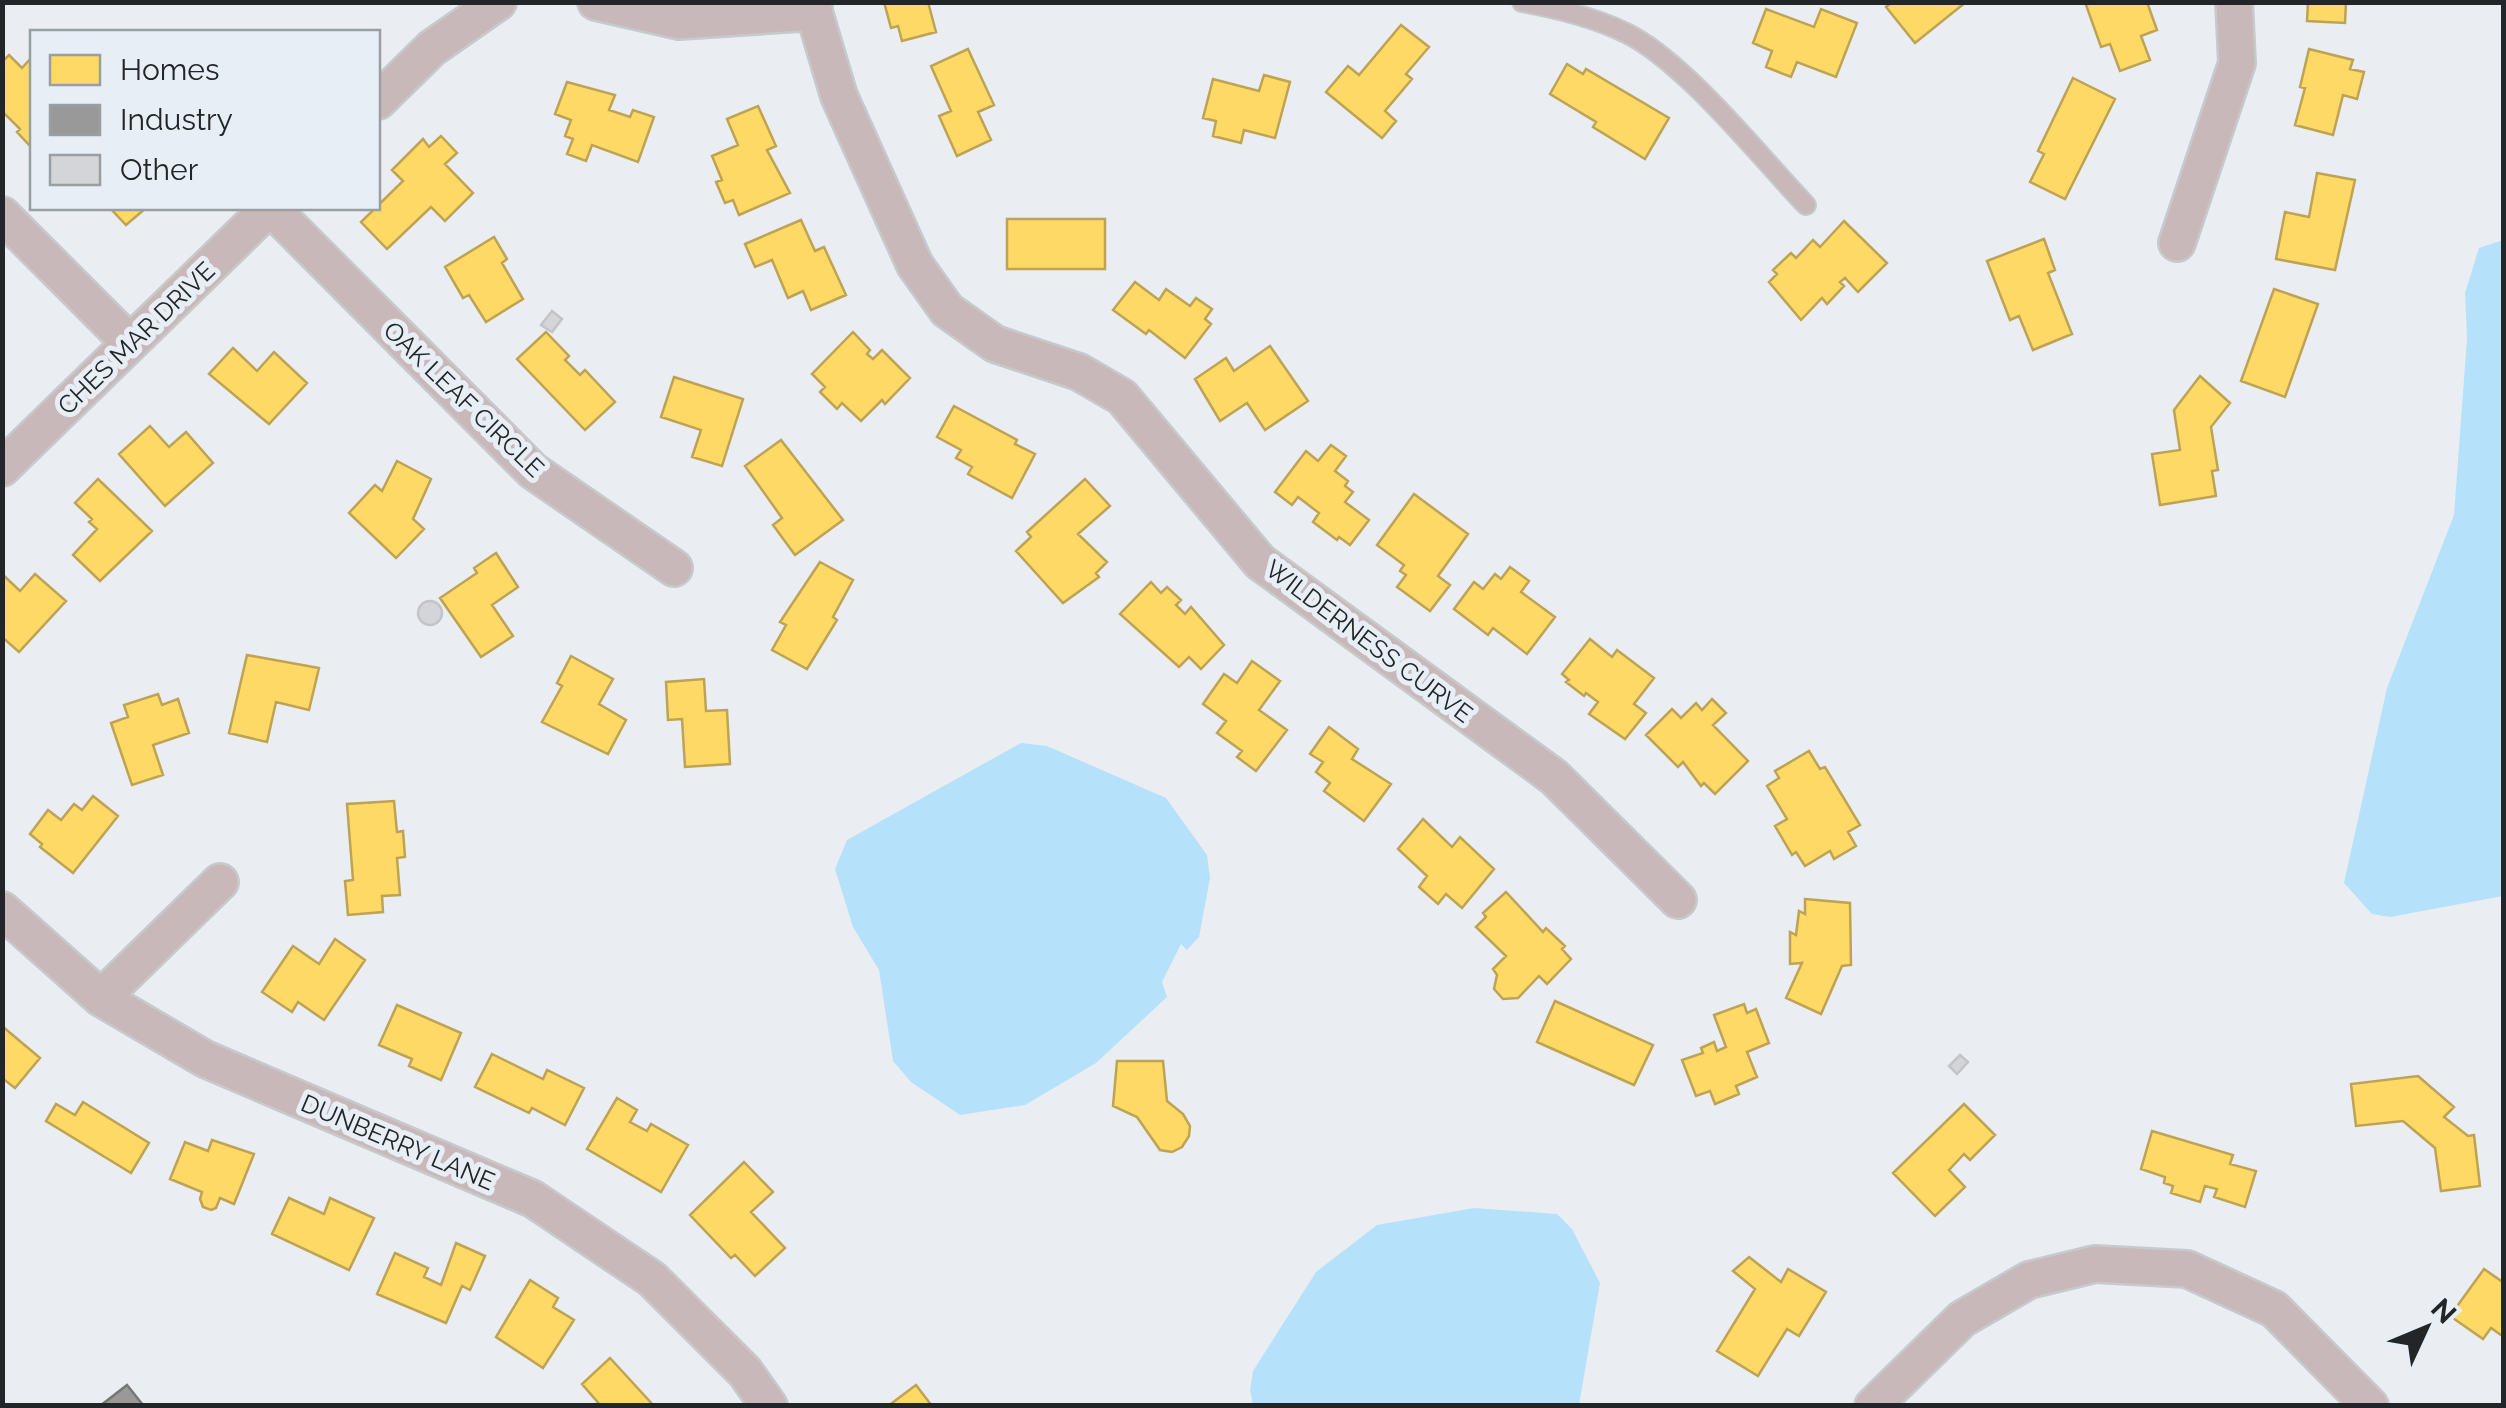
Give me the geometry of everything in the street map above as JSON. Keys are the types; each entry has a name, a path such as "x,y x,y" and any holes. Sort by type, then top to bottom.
{"street":[{"path":"380,99 432,48 498,2"},
{"path":"596,2 679,21 814,7"},
{"path":"2177,243 2237,64 2234,2"},
{"name":"WILDERNESS CURVE","path":"814,7 846,113 916,265 948,310 995,344 1080,372 1122,397 1260,562 1554,778 1678,900"},
{"name":"CHES MAR DRIVE","path":"2,468 268,210"},
{"name":"OAK LEAF CIRCLE","path":"272,210 533,471 674,568"},
{"path":"2,215 130,343"},
{"path":"101,998 220,882"},
{"name":"DUNBERRY LANE","path":"2,910 101,998 205,1059 532,1199 652,1278 745,1372 770,1406"},
{"path":"1873,1406 1962,1319 2029,1280 2095,1264 2187,1269 2274,1309 2370,1406"}],"lane":[{"path":"1522,2 1565,10 1629,34 1682,74 1806,205"}],"water":[{"path":"2503,240 2503,896 2390,917 2372,914 2344,883 2387,688 2454,515 2467,338 2465,293 2479,248"},
{"path":"1021,743 1047,746 1166,798 1207,855 1210,878 1199,937 1187,950 1181,944 1162,982 1167,997 1096,1063 1025,1105 960,1115 911,1082 893,1061 879,970 853,927 835,869 847,840"},
{"path":"1474,1208 1557,1214 1572,1229 1600,1283 1579,1405 1253,1405 1253,1371 1316,1272 1377,1225"}],"building: Homes":[{"path":"884,2 928,2 936,32 902,41 898,26 891,28"},
{"path":"1892,2 1966,2 1915,43 1886,7"},
{"path":"2085,2 2147,2 2157,30 2141,36 2150,60 2120,71 2110,44 2101,47"},
{"path":"2308,2 2346,2 2345,23 2307,21"},
{"path":"1766,9 1814,27 1821,9 1857,23 1836,77 1797,62 1791,77 1766,67 1772,51 1753,43"},
{"path":"1401,25 1429,47 1406,74 1412,79 1385,111 1396,121 1382,138 1326,92 1348,66 1359,75"},
{"path":"968,49 994,105 978,112 991,140 957,156 939,116 951,111 931,66"},
{"path":"2309,49 2353,60 2350,69 2364,72 2357,99 2343,95 2333,135 2295,125 2305,88 2300,87"},
{"path":"9,55 22,68 30,59 30,146 17,132 20,129 5,114 2,116 2,62"},
{"path":"1567,64 1583,74 1586,69 1669,118 1645,159 1550,94"},
{"path":"1264,75 1290,82 1275,138 1244,130 1241,143 1213,136 1216,121 1203,118 1213,79 1259,91"},
{"path":"2073,78 2115,99 2065,199 2030,182 2044,154 2038,151"},
{"path":"567,82 615,95 609,110 630,117 633,110 654,117 638,162 592,145 586,161 567,154 573,139 565,136 571,120 555,114"},
{"path":"758,106 776,146 767,150 790,193 739,215 733,200 725,203 716,182 722,180 712,156 738,145 727,119"},
{"path":"441,136 457,153 445,164 473,193 445,221 431,207 387,249 361,222 373,210 380,210 380,203 403,181 392,170 423,139 429,147"},
{"path":"2317,173 2355,180 2335,270 2276,259 2285,212 2309,217"},
{"path":"112,210 144,210 126,225"},
{"path":"1007,219 1105,219 1105,269 1007,269"},
{"path":"801,220 815,251 824,247 846,295 811,310 803,291 788,298 772,260 755,267 745,244"},
{"path":"1844,221 1887,263 1858,292 1845,278 1840,282 1844,286 1827,304 1822,298 1801,320 1769,282 1777,274 1773,270 1791,253 1796,258 1813,240 1820,247"},
{"path":"494,237 507,259 502,263 523,299 486,322 469,295 463,298 445,267"},
{"path":"2044,239 2055,270 2048,273 2072,334 2033,350 2019,316 2010,320 1987,261"},
{"path":"1135,282 1159,300 1166,289 1190,306 1196,298 1212,309 1205,319 1211,324 1185,358 1149,330 1146,334 1113,310"},
{"path":"2274,289 2318,304 2285,397 2241,381"},
{"path":"546,332 569,356 565,360 580,375 585,370 615,402 585,430 517,359"},
{"path":"853,332 873,359 882,350 910,378 885,404 882,400 861,421 842,403 837,409 820,392 825,387 812,374"},
{"path":"1270,346 1308,401 1265,430 1247,403 1220,421 1195,379 1226,358 1234,371"},
{"path":"233,348 257,371 274,352 307,383 269,424 209,374"},
{"path":"2200,376 2230,403 2211,427 2218,470 2212,471 2216,496 2160,505 2152,454 2180,450 2174,410"},
{"path":"674,377 743,399 722,466 692,457 701,430 661,417"},
{"path":"954,406 1035,454 1012,498 968,474 972,467 956,458 961,450 937,437"},
{"path":"150,426 169,447 186,432 213,463 165,506 119,454"},
{"path":"781,440 843,520 795,555 773,525 782,518 745,466"},
{"path":"1331,445 1346,456 1335,471 1348,481 1345,486 1353,492 1345,502 1369,520 1350,545 1313,522 1319,513 1298,497 1292,505 1275,492 1306,451 1318,461"},
{"path":"397,461 431,479 413,519 424,529 396,558 349,513 375,485 382,491"},
{"path":"98,479 152,531 100,581 73,555 97,529 75,503"},
{"path":"1085,479 1110,506 1078,534 1107,562 1096,573 1099,577 1063,603 1016,551 1031,537 1027,532"},
{"path":"1414,494 1468,534 1438,576 1450,585 1430,611 1397,587 1406,575 1400,571 1404,565 1377,545"},
{"path":"496,553 518,587 492,605 513,636 481,657 440,598 477,573 474,568"},
{"path":"820,562 853,580 833,617 837,620 807,669 772,650 786,625 780,622"},
{"path":"1510,567 1529,581 1521,592 1555,617 1527,654 1493,628 1488,635 1454,609 1474,582 1483,589 1495,574 1501,579"},
{"path":"2,574 20,591 35,574 66,601 19,652 2,637"},
{"path":"1151,582 1161,593 1167,587 1181,600 1176,605 1185,614 1191,607 1224,645 1201,669 1189,657 1179,667 1120,614"},
{"path":"1590,639 1612,657 1617,650 1654,678 1634,704 1646,713 1625,739 1589,714 1598,702 1566,682 1569,680 1562,674"},
{"path":"247,655 319,668 309,710 276,702 267,742 229,733"},
{"path":"571,656 613,679 599,704 626,720 608,754 542,722 562,686 557,683"},
{"path":"1252,661 1280,681 1259,710 1287,730 1256,771 1237,757 1242,751 1217,733 1226,721 1203,704 1224,674 1237,683"},
{"path":"704,679 706,711 727,710 730,764 685,767 682,719 668,720 666,682"},
{"path":"158,694 162,705 178,699 189,733 153,745 163,775 132,785 111,723 128,717 124,705"},
{"path":"1712,699 1726,713 1713,725 1748,761 1715,794 1704,783 1701,786 1683,762 1678,767 1646,735 1672,709 1681,718 1696,703 1702,710"},
{"path":"1329,727 1358,749 1352,759 1391,784 1364,821 1324,791 1330,783 1316,772 1323,762 1310,754"},
{"path":"1809,751 1820,769 1825,767 1860,825 1848,832 1856,846 1834,859 1830,851 1805,866 1796,852 1792,855 1775,826 1787,819 1767,786 1779,778 1775,771"},
{"path":"93,796 118,816 73,873 30,834 48,810 61,820 74,804 82,810"},
{"path":"394,801 397,832 403,831 405,857 397,858 400,895 382,896 383,912 348,915 345,881 353,880 347,804"},
{"path":"1423,819 1452,847 1460,837 1494,869 1462,908 1446,894 1438,904 1419,887 1427,876 1398,849"},
{"path":"1506,892 1543,932 1546,928 1565,946 1562,949 1571,959 1547,984 1539,976 1518,998 1503,999 1494,989 1497,975 1493,969 1506,956 1476,927 1486,917 1483,913"},
{"path":"1805,899 1850,903 1851,965 1842,966 1821,1014 1786,998 1802,963 1790,964 1790,932 1796,935 1799,911 1805,914"},
{"path":"335,939 365,960 324,1020 298,1002 292,1012 262,992 293,946 319,964"},
{"path":"1555,1001 1653,1045 1634,1085 1537,1042"},
{"path":"1744,1004 1747,1013 1756,1009 1769,1043 1747,1052 1757,1077 1736,1086 1739,1094 1715,1104 1710,1091 1696,1096 1682,1060 1703,1053 1701,1048 1714,1042 1717,1051 1726,1047 1714,1015"},
{"path":"397,1005 461,1033 441,1080 409,1066 412,1059 379,1045"},
{"path":"2,1026 40,1058 15,1088 2,1078"},
{"path":"492,1054 543,1079 547,1070 584,1088 565,1125 475,1087"},
{"path":"1117,1061 1163,1061 1167,1101 1190,1126 1182,1147 1172,1152 1160,1150 1137,1117 1113,1106"},
{"path":"2418,1076 2454,1107 2444,1117 2468,1136 2474,1135 2480,1186 2441,1191 2435,1148 2403,1121 2356,1126 2351,1084"},
{"path":"617,1098 637,1110 630,1122 647,1131 651,1124 688,1145 661,1192 587,1149"},
{"path":"83,1102 149,1143 131,1173 46,1121 56,1104 75,1115"},
{"path":"1964,1104 1995,1135 1970,1160 1964,1154 1949,1170 1965,1187 1935,1216 1893,1173"},
{"path":"2152,1131 2233,1155 2230,1164 2256,1171 2245,1207 2214,1197 2217,1189 2205,1186 2200,1202 2171,1193 2173,1186 2164,1183 2165,1177 2141,1169"},
{"path":"212,1140 254,1154 234,1204 220,1198 211,1210 203,1207 202,1192 170,1179 185,1142 208,1151"},
{"path":"744,1162 773,1192 751,1212 785,1248 755,1276 735,1255 731,1258 690,1215"},
{"path":"289,1198 324,1214 330,1198 374,1218 349,1270 272,1234"},
{"path":"456,1243 485,1256 470,1290 462,1286 446,1323 377,1294 395,1253 428,1268 424,1277 441,1285"},
{"path":"1749,1257 1781,1282 1788,1269 1826,1292 1799,1336 1787,1329 1758,1376 1717,1351 1755,1289 1733,1271"},
{"path":"2484,1269 2504,1283 2504,1337 2491,1328 2483,1339 2450,1316"},
{"path":"530,1280 558,1298 553,1307 574,1320 543,1368 496,1337"},
{"path":"610,1358 654,1406 601,1406 582,1384"},
{"path":"916,1385 932,1406 888,1406"}],"building: Industry":[{"path":"127,1385 143,1405 100,1406"}],"building: Other":[{"path":"552,311 562,319 552,332 541,325"},
{"path":"430,601 442,613 430,625 418,613"},
{"path":"1960,1055 1968,1062 1957,1074 1949,1066"}]}
